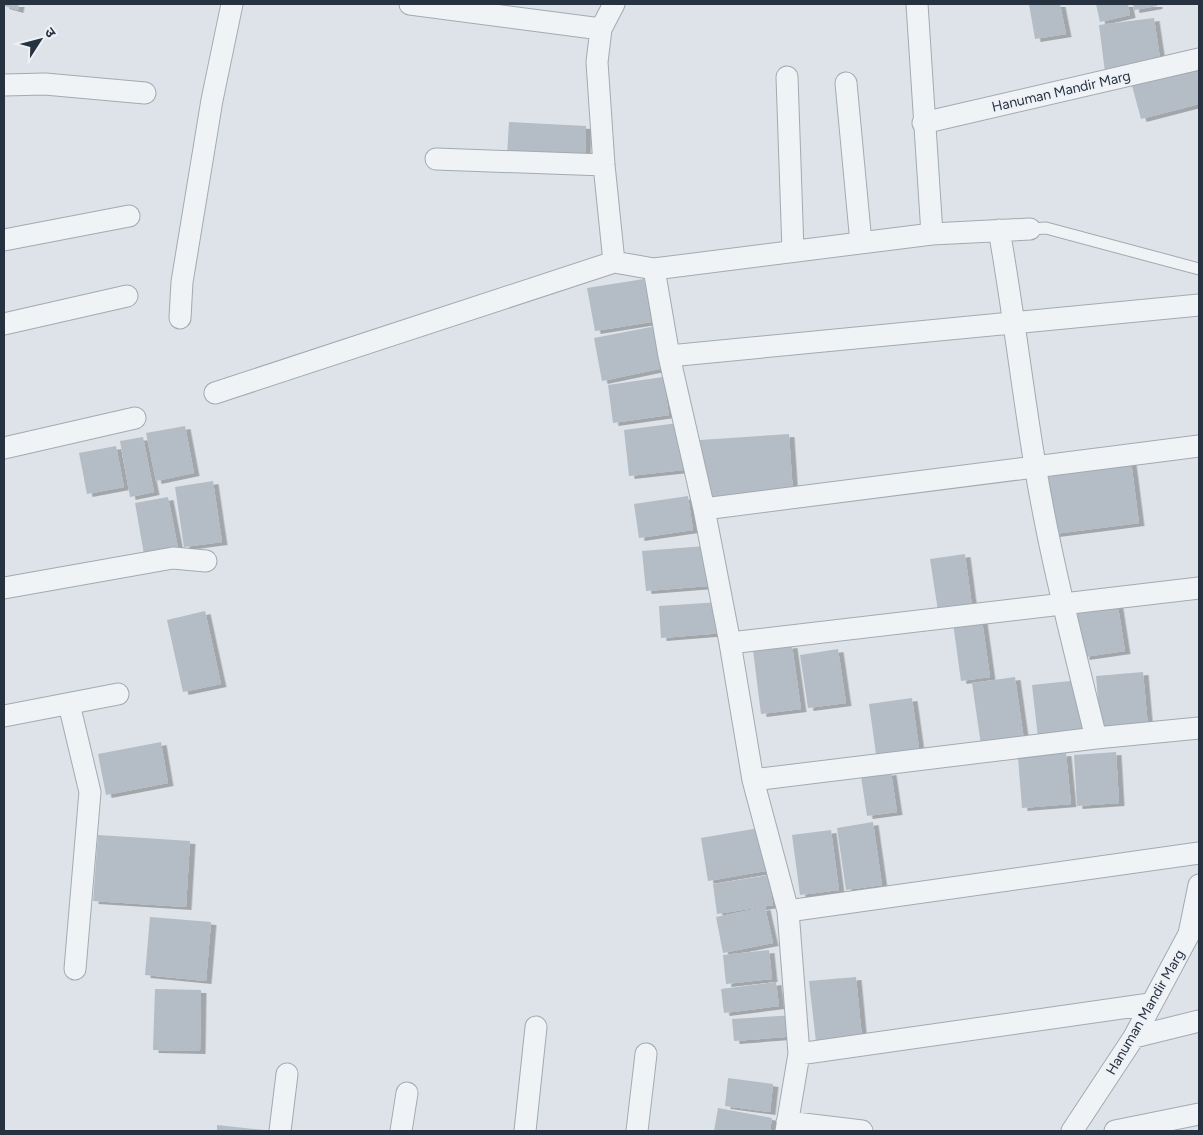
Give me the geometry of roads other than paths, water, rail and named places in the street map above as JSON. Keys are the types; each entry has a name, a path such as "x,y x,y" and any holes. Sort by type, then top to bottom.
{"street":[{"path":"180,318 182,282 212,100 232,4"},
{"path":"410,4 601,29"},
{"path":"614,4 601,29 597,62 604,165 614,262"},
{"path":"917,4 923,123 932,234"},
{"name":"Hanuman Mandir Marg","path":"923,123 1199,59"},
{"path":"787,77 793,252"},
{"path":"846,83 861,243"},
{"path":"4,84 45,84 145,94"},
{"path":"436,160 604,165"},
{"path":"4,240 129,216"},
{"path":"215,393 614,262 654,269 932,234 1030,229"},
{"path":"999,230 1016,324 1035,466 1063,604 1096,738"},
{"path":"654,269 669,356 704,509 730,643 753,780 788,911 799,1054 786,1127 862,1131"},
{"path":"4,324 127,296"},
{"path":"669,356 1199,305"},
{"path":"4,448 135,418"},
{"path":"704,509 1199,446"},
{"path":"4,588 173,558 206,561"},
{"path":"730,643 1199,588"},
{"path":"4,716 118,694"},
{"path":"70,704 90,792 75,969"},
{"path":"753,780 1096,738 1199,728"},
{"path":"788,911 1199,853"},
{"name":"Hanuman Mandir Marg","path":"1072,1131 1134,1037 1150,1004 1194,933 1199,885"},
{"path":"799,1054 1150,1004"},
{"path":"1134,1037 1199,1020"},
{"path":"525,1131 536,1027"},
{"path":"637,1131 646,1054"},
{"path":"280,1131 287,1074"},
{"path":"401,1131 407,1094"},
{"path":"1115,1131 1199,1114"}],"lane":[{"path":"1030,229 1046,228 1199,269"}]}
